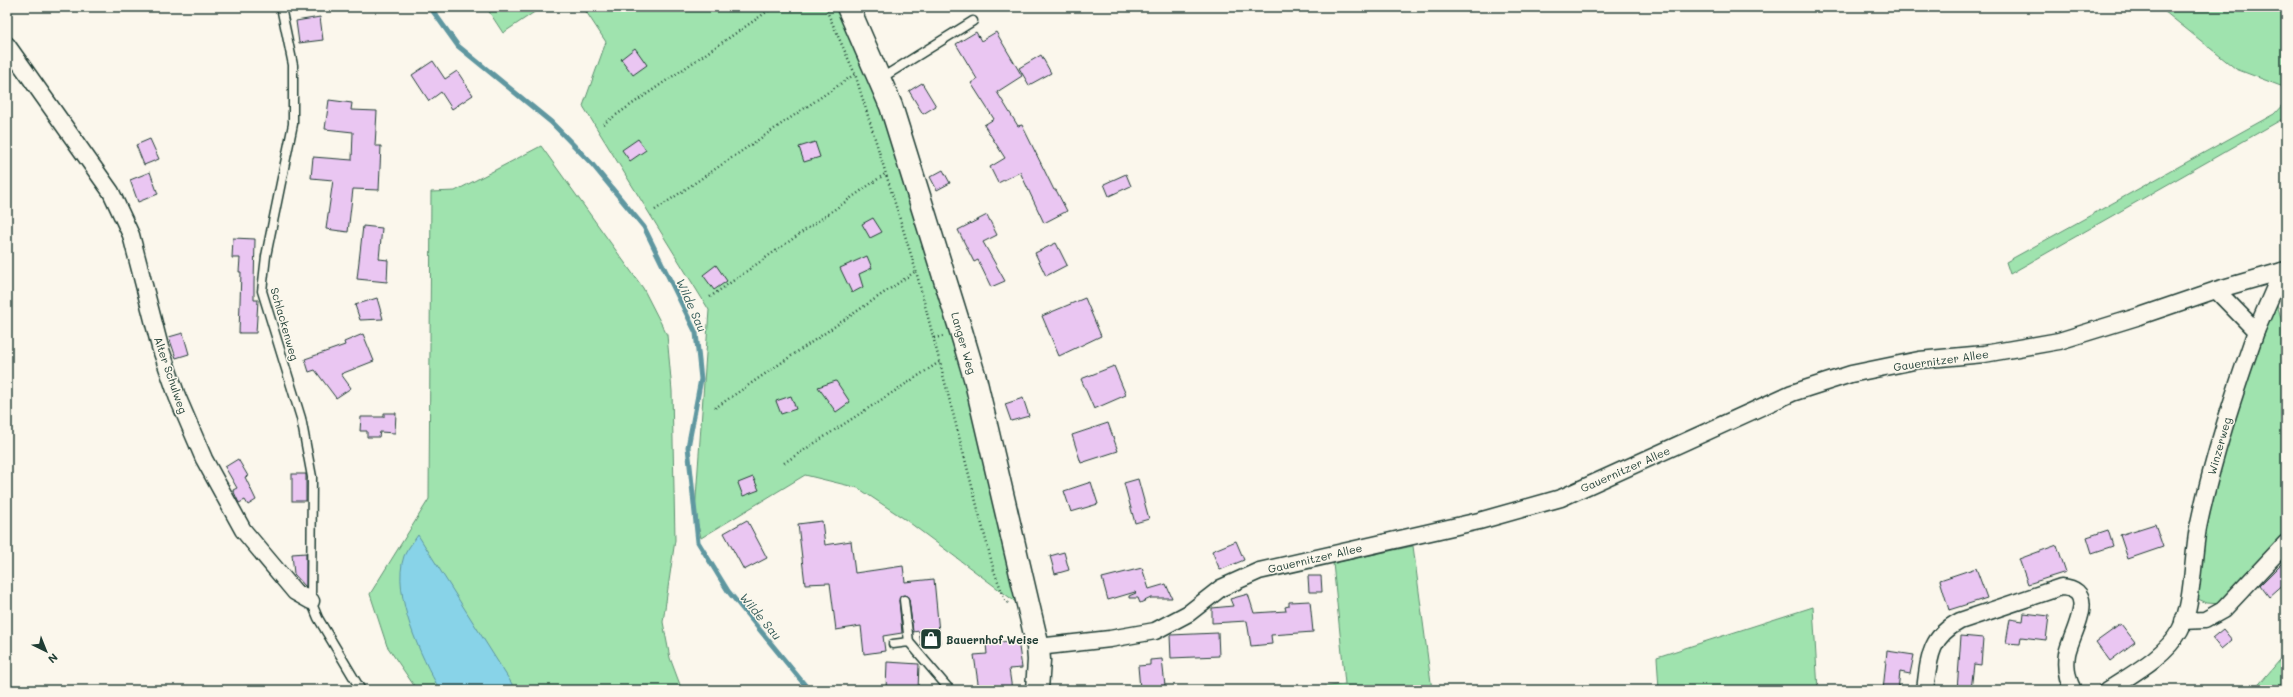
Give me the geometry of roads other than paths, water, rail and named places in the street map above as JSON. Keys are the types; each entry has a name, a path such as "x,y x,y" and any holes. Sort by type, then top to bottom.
{"street":[{"name":"Langer Weg","path":"848,7 893,113 975,378 1024,594 1032,619 1038,647 1039,660 1037,690"},
{"name":"Alter Schulweg","path":"7,45 111,192 131,235 160,347 177,396 204,459 243,530 295,592 311,601"},
{"name":"Gauernitzer Allee","path":"1038,647 1116,638 1155,631 1189,613 1221,588 1259,571 1479,522 1561,498 1792,393 1851,374 1920,360 1984,354 2059,341 2140,316 2216,290 2284,271"},
{"name":"Winzerweg","path":"2108,690 2152,660 2168,646 2179,631 2188,605 2198,524 2210,474 2230,406 2256,330 2284,271"},
{"path":"2216,290 2256,330"},
{"path":"2183,621 2205,620 2223,610 2286,543"},
{"path":"1925,690 1932,648 1937,638 1948,627 1960,621 2061,587 2071,587 2078,592 2082,600 2081,613 2067,654 2066,671 2073,690"}],"lane":[{"name":"Schlackenweg","path":"281,7 293,65 293,124 266,256 262,292 301,418 312,477 311,601"},
{"path":"879,79 973,21"},
{"path":"904,600 908,642 950,690"},
{"path":"311,601 318,618 361,690"},
{"path":"893,644 908,642"}],"water":[{"path":"418,535 512,684 513,690 440,690 432,676 410,625 401,588 401,571 404,556"}],"waterway":[{"name":"Wilde Sau","path":"430,7 458,46 551,122 592,164 644,227 696,333 701,379 688,447 698,542 728,591 809,690"}],"place":[{"name":"Bauernhof Weise","path":"931,639"}]}
